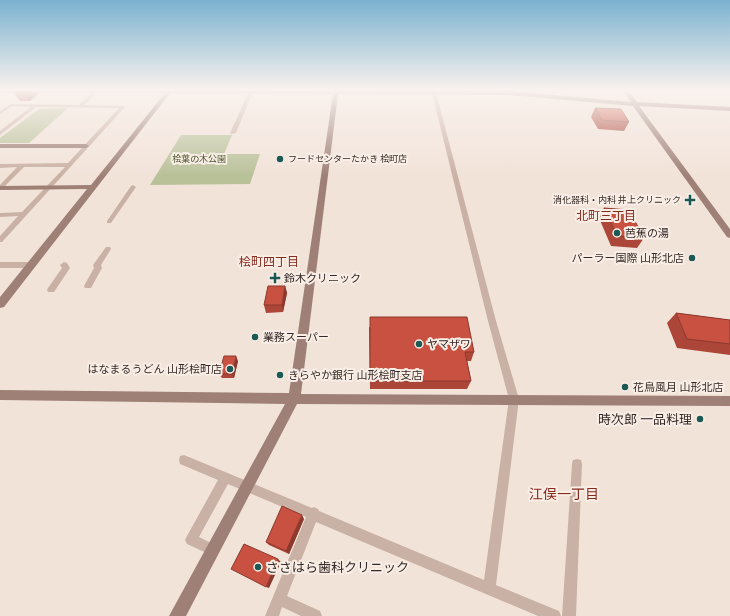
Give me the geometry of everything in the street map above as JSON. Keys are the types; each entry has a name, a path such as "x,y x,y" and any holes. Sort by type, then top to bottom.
{"street":[{"path":"0,132 19,118"},
{"path":"1,238 112,118"},
{"path":"0,304 148,118"},
{"path":"233,133 240,118"},
{"path":"177,616 294,400 332,118"},
{"path":"441,118 490,313 514,399 488,589"},
{"path":"644,118 730,235"},
{"path":"0,146 86,146"},
{"path":"0,188 23,165"},
{"path":"0,166 69,165"},
{"path":"0,188 92,187"},
{"path":"110,222 133,187"},
{"path":"0,215 24,214"},
{"path":"88,286 98,268 97,265 108,249"},
{"path":"0,265 31,265"},
{"path":"50,290 66,268 64,265"},
{"path":"0,395 294,400 514,399 730,401"},
{"path":"184,460 314,513 488,589 554,616"},
{"path":"569,616 577,464"},
{"path":"213,550 191,540 226,477"},
{"path":"272,616 314,513"},
{"path":"279,599 315,616"}],"green space":[{"path":"27,118 57,118 29,143 0,143 0,138"},
{"name":"桧葉の木公園","path":"181,135 232,135 224,154 260,154 250,184 150,185"}],"building":[{"path":"601,118 626,118 629,122 602,120"},
{"path":"604,208 629,210 644,238 617,236"},
{"path":"268,286 285,286 282,305 264,305"},
{"path":"676,313 730,320 730,344 687,339"},
{"name":"ヤマザワ","path":"370,317 467,317 474,352 465,352 471,381 370,381"},
{"path":"224,356 236,356 232,374 219,374"},
{"path":"282,506 302,515 286,551 266,542"},
{"name":"ささはら歯科クリニック","path":"244,544 278,559 266,587 231,569"}],"place":[{"name":"フードセンターたかき 桧町店","path":"280,159"},
{"name":"消化器科・内科 井上クリニック","path":"690,200"},
{"name":"芭蕉の湯","path":"617,233"},
{"name":"パーラー国際 山形北店","path":"692,258"},
{"name":"鈴木クリニック","path":"275,278"},
{"name":"業務スーパー","path":"255,337"},
{"name":"ヤマザワ","path":"419,344"},
{"name":"はなまるうどん 山形桧町店","path":"230,369"},
{"name":"きらやか銀行 山形桧町支店","path":"280,375"},
{"name":"花鳥風月 山形北店","path":"625,387"},
{"name":"時次郎 一品料理","path":"700,419"},
{"name":"ささはら歯科クリニック","path":"258,567"}],"district":[{"name":"北町三丁目","path":"606,216"},
{"name":"桧町四丁目","path":"269,262"},
{"name":"江俣一丁目","path":"564,494"}]}
